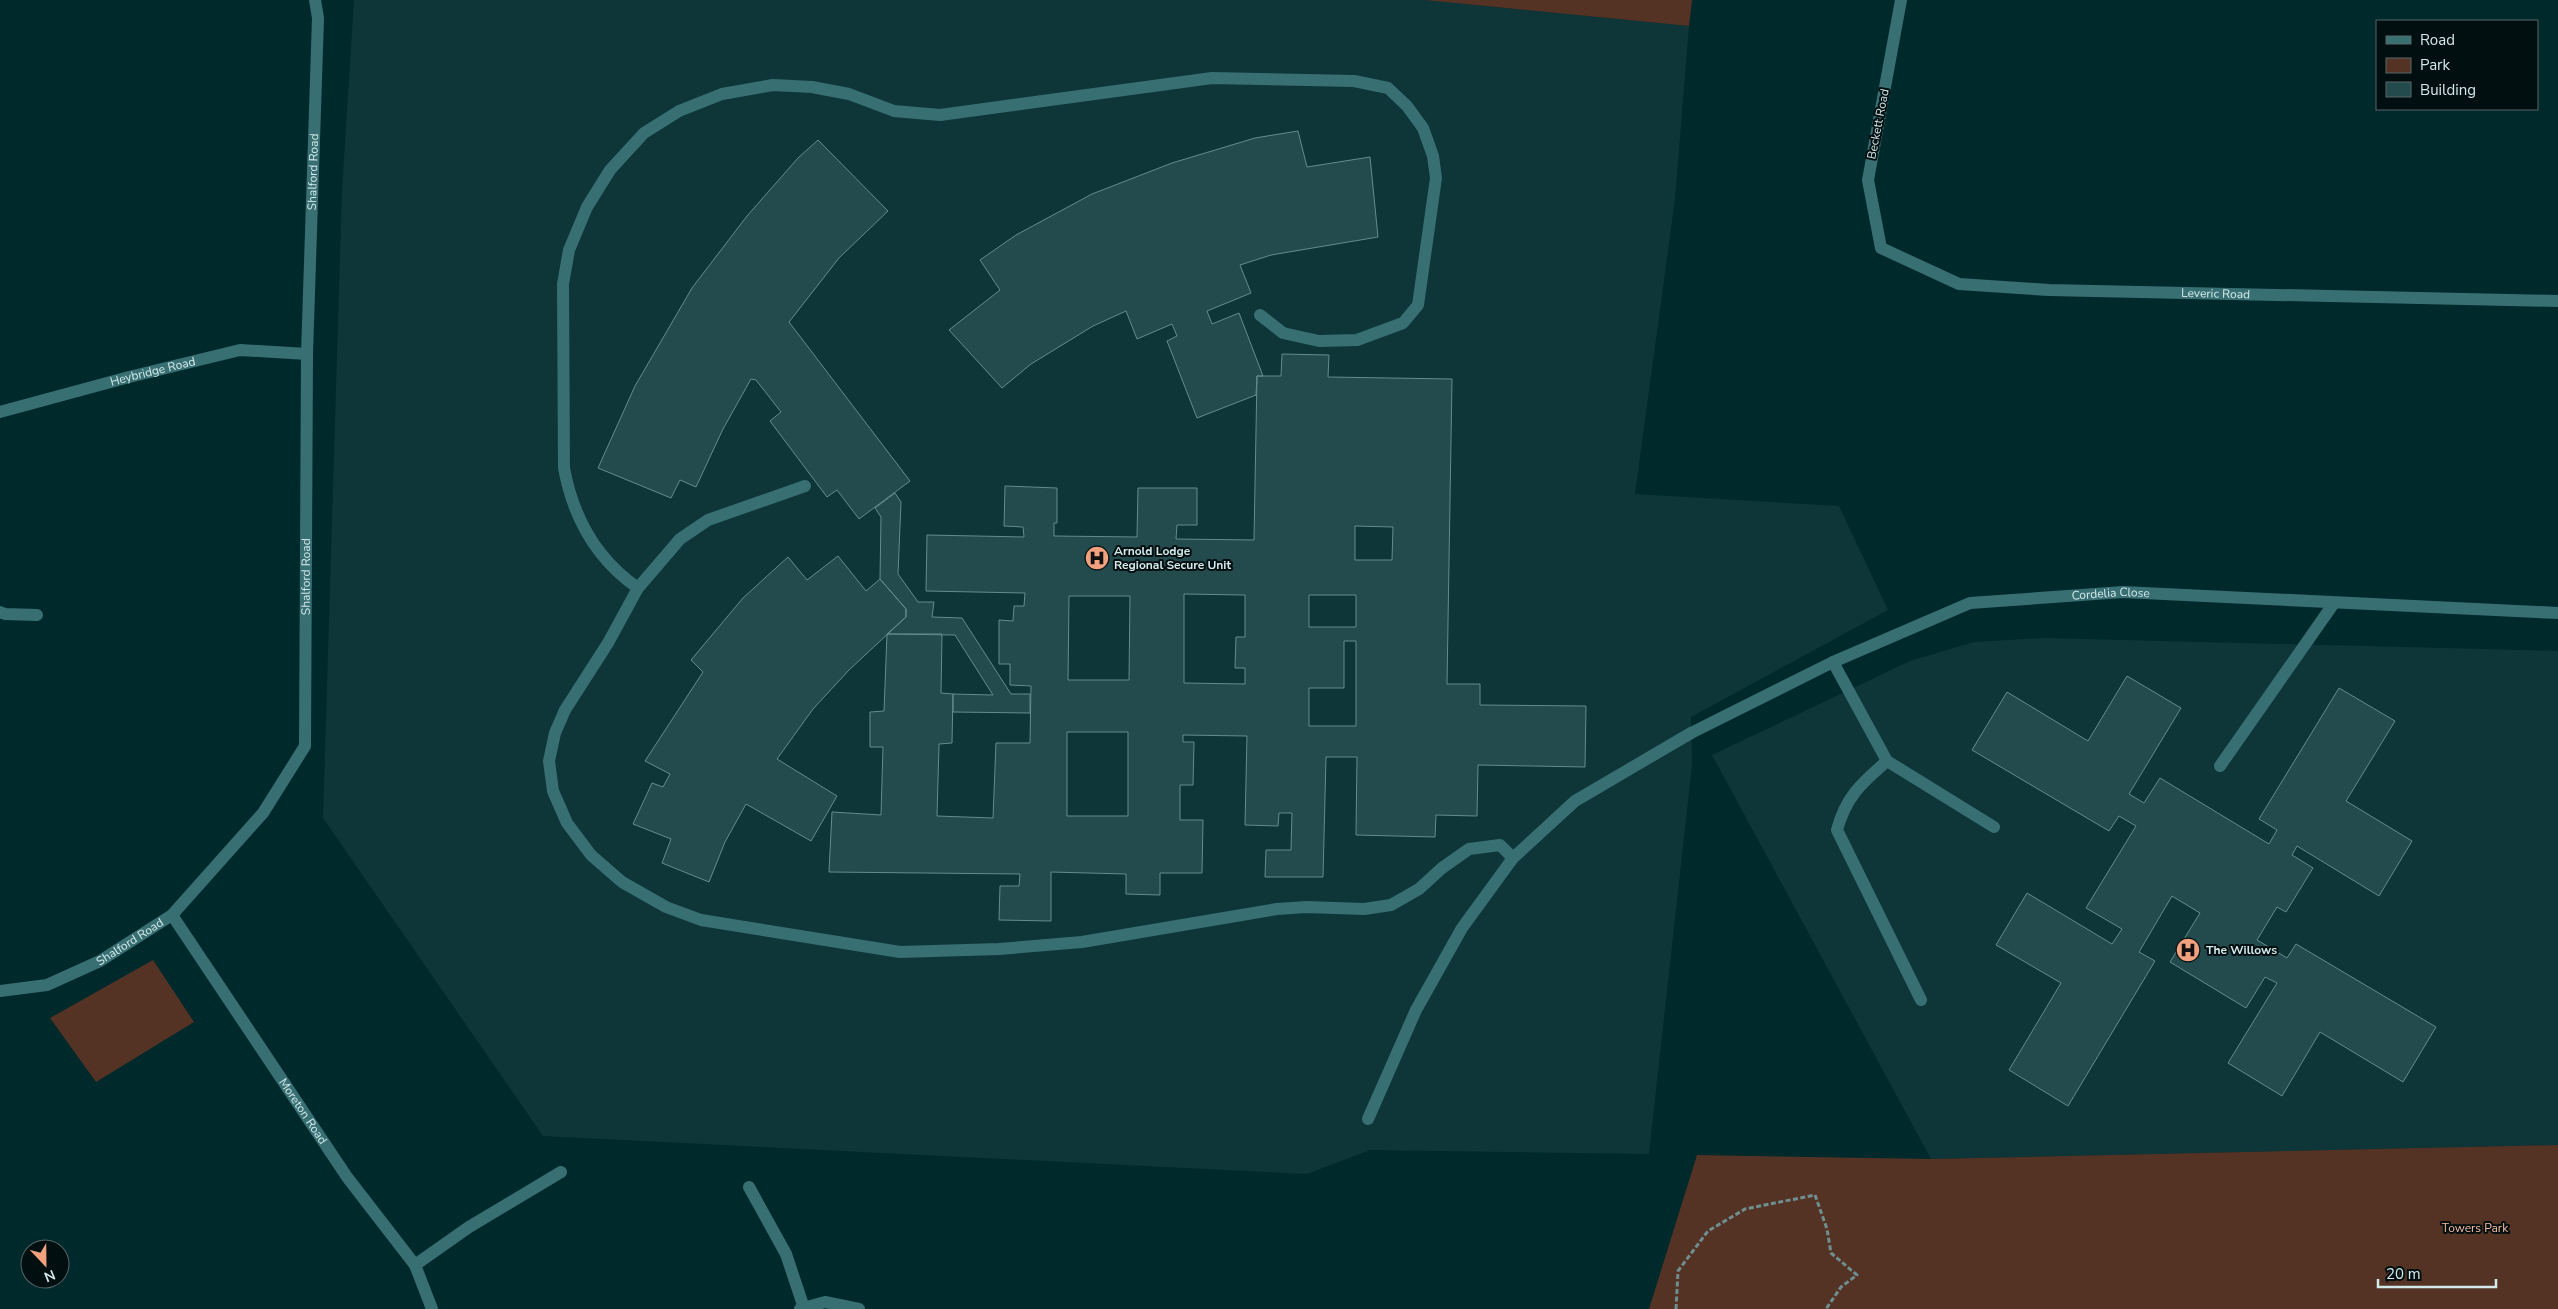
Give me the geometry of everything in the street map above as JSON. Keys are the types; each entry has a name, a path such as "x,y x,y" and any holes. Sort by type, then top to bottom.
{"street":[{"name":"Shalford Road","path":"0,991 47,985 100,961 172,915 263,813 305,746 308,354 318,18 315,0"},
{"name":"Beckett Road","path":"1882,248 1868,180 1902,0"},
{"path":"638,588 620,576 598,549 580,522 569,496 564,468 562,284 569,250 587,207 610,170 644,133 679,111 722,94 773,85 821,89 850,94 894,111 940,115 1212,78 1354,82 1388,88 1407,106 1423,128 1433,156 1436,178 1418,305 1403,323 1357,340 1319,341 1283,333 1260,315"},
{"name":"Leveric Road","path":"1882,248 1959,284 2048,290 2558,301"},
{"name":"Heybridge Road","path":"0,412 128,377 240,350 308,354"},
{"path":"805,486 708,520 680,539 638,588 608,643 565,710 555,733 550,760 553,791 567,823 585,847 622,882 666,907 701,920 900,952 999,949 1082,942 1277,909 1306,907 1364,909 1391,905 1419,889 1442,868 1469,849 1500,845 1513,858"},
{"name":"Cordelia Close","path":"1368,1119 1416,1010 1462,928 1513,858 1576,801 1691,733 1833,662 1970,603 2123,592 2558,613"},
{"path":"2220,766 2334,602"},
{"path":"0,612 5,614 37,615"},
{"path":"1833,662 1887,760 1994,826"},
{"path":"1887,760 1853,792 1841,813 1837,830 1921,1000"},
{"name":"Moreton Road","path":"172,915 347,1177 415,1265 432,1309"},
{"path":"415,1265 468,1227 562,1172"},
{"path":"749,1187 786,1254 802,1309 825,1302 859,1309"}],"path":[{"path":"1676,1309 1678,1271 1708,1231 1745,1209 1815,1195 1826,1229 1831,1253 1856,1275 1841,1287 1826,1309"}],"shaded area":[{"name":"Arnold Lodge Regional Secure Unit","path":"354,0 1424,0 1689,26 1675,199 1635,494 1839,506 1888,610 1691,717 1692,765 1649,1154 1370,1150 1307,1174 543,1136 323,818 342,190"},
{"name":"The Willows","path":"2045,638 2558,651 2558,1145 1931,1159 1712,755 1910,661 1974,642"}],"green space":[{"path":"1424,0 1692,0 1689,26"},
{"path":"153,960 194,1022 96,1082 50,1018"},
{"name":"Towers Park","path":"2558,1145 2558,1309 1649,1309 1697,1155 1931,1159"}],"building":[{"path":"1298,131 1307,167 1370,157 1378,237 1271,255 1240,265 1251,293 1207,311 1212,324 1239,313 1263,376 1257,376 1256,395 1197,418 1167,341 1177,336 1172,324 1137,339 1126,311 1093,326 1031,364 1002,388 949,330 1000,290 980,260 1016,235 1092,194 1172,163 1255,138"},
{"path":"818,140 888,211 839,258 789,322 910,481 859,519 837,490 827,497 770,421 781,412 756,380 751,379 723,429 696,487 680,480 671,498 598,468 635,386 692,288 747,216 798,158"},
{"path":"1282,354 1329,355 1328,377 1452,379 1447,684 1480,684 1480,705 1586,706 1585,767 1478,765 1477,816 1436,815 1435,837 1356,835 1357,757 1326,757 1323,877 1265,877 1266,850 1291,850 1292,813 1279,813 1278,826 1245,825 1247,736 1183,735 1183,742 1194,742 1193,785 1180,785 1180,820 1203,820 1202,873 1160,873 1160,895 1126,894 1126,874 1051,872 1051,921 999,920 1000,886 1019,886 1020,874 829,872 832,812 881,815 883,747 870,747 870,712 884,711 887,634 942,634 941,693 953,694 952,743 939,744 937,816 993,818 996,743 1030,743 1031,686 1010,685 1010,664 999,664 999,620 1013,621 1014,606 1024,606 1025,593 926,591 927,535 1024,537 1023,527 1004,526 1005,486 1057,488 1057,523 1054,523 1054,536 1137,537 1138,488 1197,488 1197,525 1177,525 1176,539 1254,540 1257,376 1281,376","holes":["1355,526 1393,527 1392,560 1355,560","1184,594 1245,595 1245,637 1236,637 1235,668 1245,668 1245,684 1184,683","1309,595 1356,595 1356,627 1309,627","1069,596 1130,596 1129,680 1068,680","1344,641 1356,641 1356,726 1309,726 1309,688 1344,688","1067,732 1128,732 1128,816 1067,816"]},
{"path":"895,493 901,502 898,574 918,602 934,602 932,617 962,618 1011,694 1030,694 1030,713 953,712 953,694 993,695 955,635 887,634 906,617 906,609 880,579 881,517 875,508"},
{"path":"838,556 866,591 880,579 906,609 906,617 849,670 813,709 777,759 837,796 811,841 746,804 725,842 709,882 662,863 671,839 633,824 652,783 663,787 670,774 645,761 703,672 691,660 743,598 788,557 807,580"},
{"name":"The Willows","path":"2127,676 2181,708 2129,794 2144,803 2160,778 2269,844 2277,830 2259,819 2339,688 2395,721 2346,801 2412,841 2379,896 2297,846 2292,855 2313,868 2286,912 2277,907 2257,940 2287,958 2296,944 2436,1027 2403,1082 2320,1032 2282,1096 2228,1063 2277,983 2265,977 2246,1008 2170,962 2200,913 2172,896 2139,952 2155,961 2068,1106 2009,1070 2061,983 1996,945 2027,893 2112,944 2122,929 2086,908 2136,826 2119,816 2109,831 1972,750 2007,692 2088,741"}],"place":[{"name":"Arnold Lodge Regional Secure Unit","path":"1097,558"},
{"name":"The Willows","path":"2188,950"}]}
